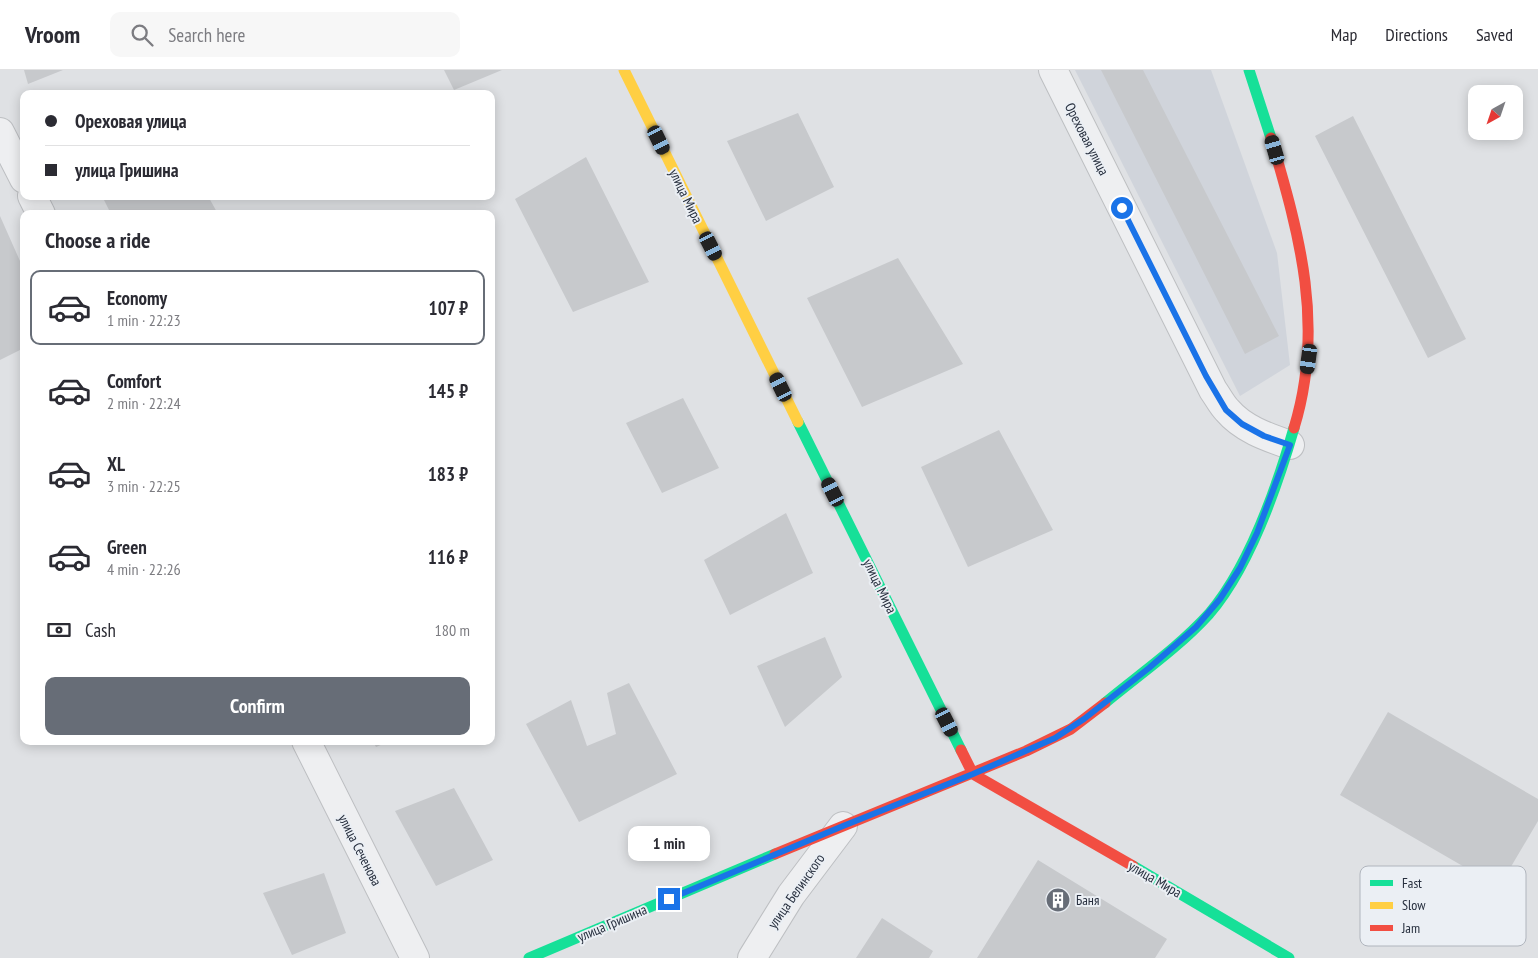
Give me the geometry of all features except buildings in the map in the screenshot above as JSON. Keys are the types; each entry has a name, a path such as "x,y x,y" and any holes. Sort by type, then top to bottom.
{"street":[{"name":"улица Мира","path":"624,70 973,774 1093,842 1288,958"},
{"name":"Ореховая улица","path":"1052,70 1214,390 1226,410 1242,424 1264,436 1290,445"},
{"name":"улица Гришина","path":"529,958 843,826 973,774 1055,738 1084,719 1149,668 1196,627 1220,599 1240,568 1257,533 1290,445 1303,400 1309,359 1309,318 1306,280 1289,200 1249,70"},
{"path":"0,132 20,171"},
{"name":"улица Сеченова","path":"308,745 415,958"},
{"name":"улица Белинского","path":"752,958 792,895 843,826"}],"shaded area":[{"path":"1075,70 1211,70 1277,253 1290,365 1240,396"}],"traffic: fast":[{"path":"1249,70 1271,138"},
{"path":"798,422 961,750"},
{"path":"1105,703 1185,638 1209,614 1224,595 1249,550 1260,525 1294,428"},
{"path":"529,958 775,854"},
{"path":"1133,866 1289,958"}],"traffic: slow":[{"path":"624,70 798,422"}],"traffic: jam":[{"path":"1271,138 1282,174 1299,246 1308,318 1308,354 1303,391 1294,428"},
{"path":"775,854 1026,751 1071,729 1105,703"},
{"path":"961,750 973,774 1133,866"}],"place":[{"name":"Баня","path":"1058,900"}],"route":[{"path":"669,899 973,774 1055,738 1084,719 1149,668 1196,627 1220,599 1240,568 1257,533 1290,445 1264,436 1242,424 1226,410 1206,376 1122,208"}]}
